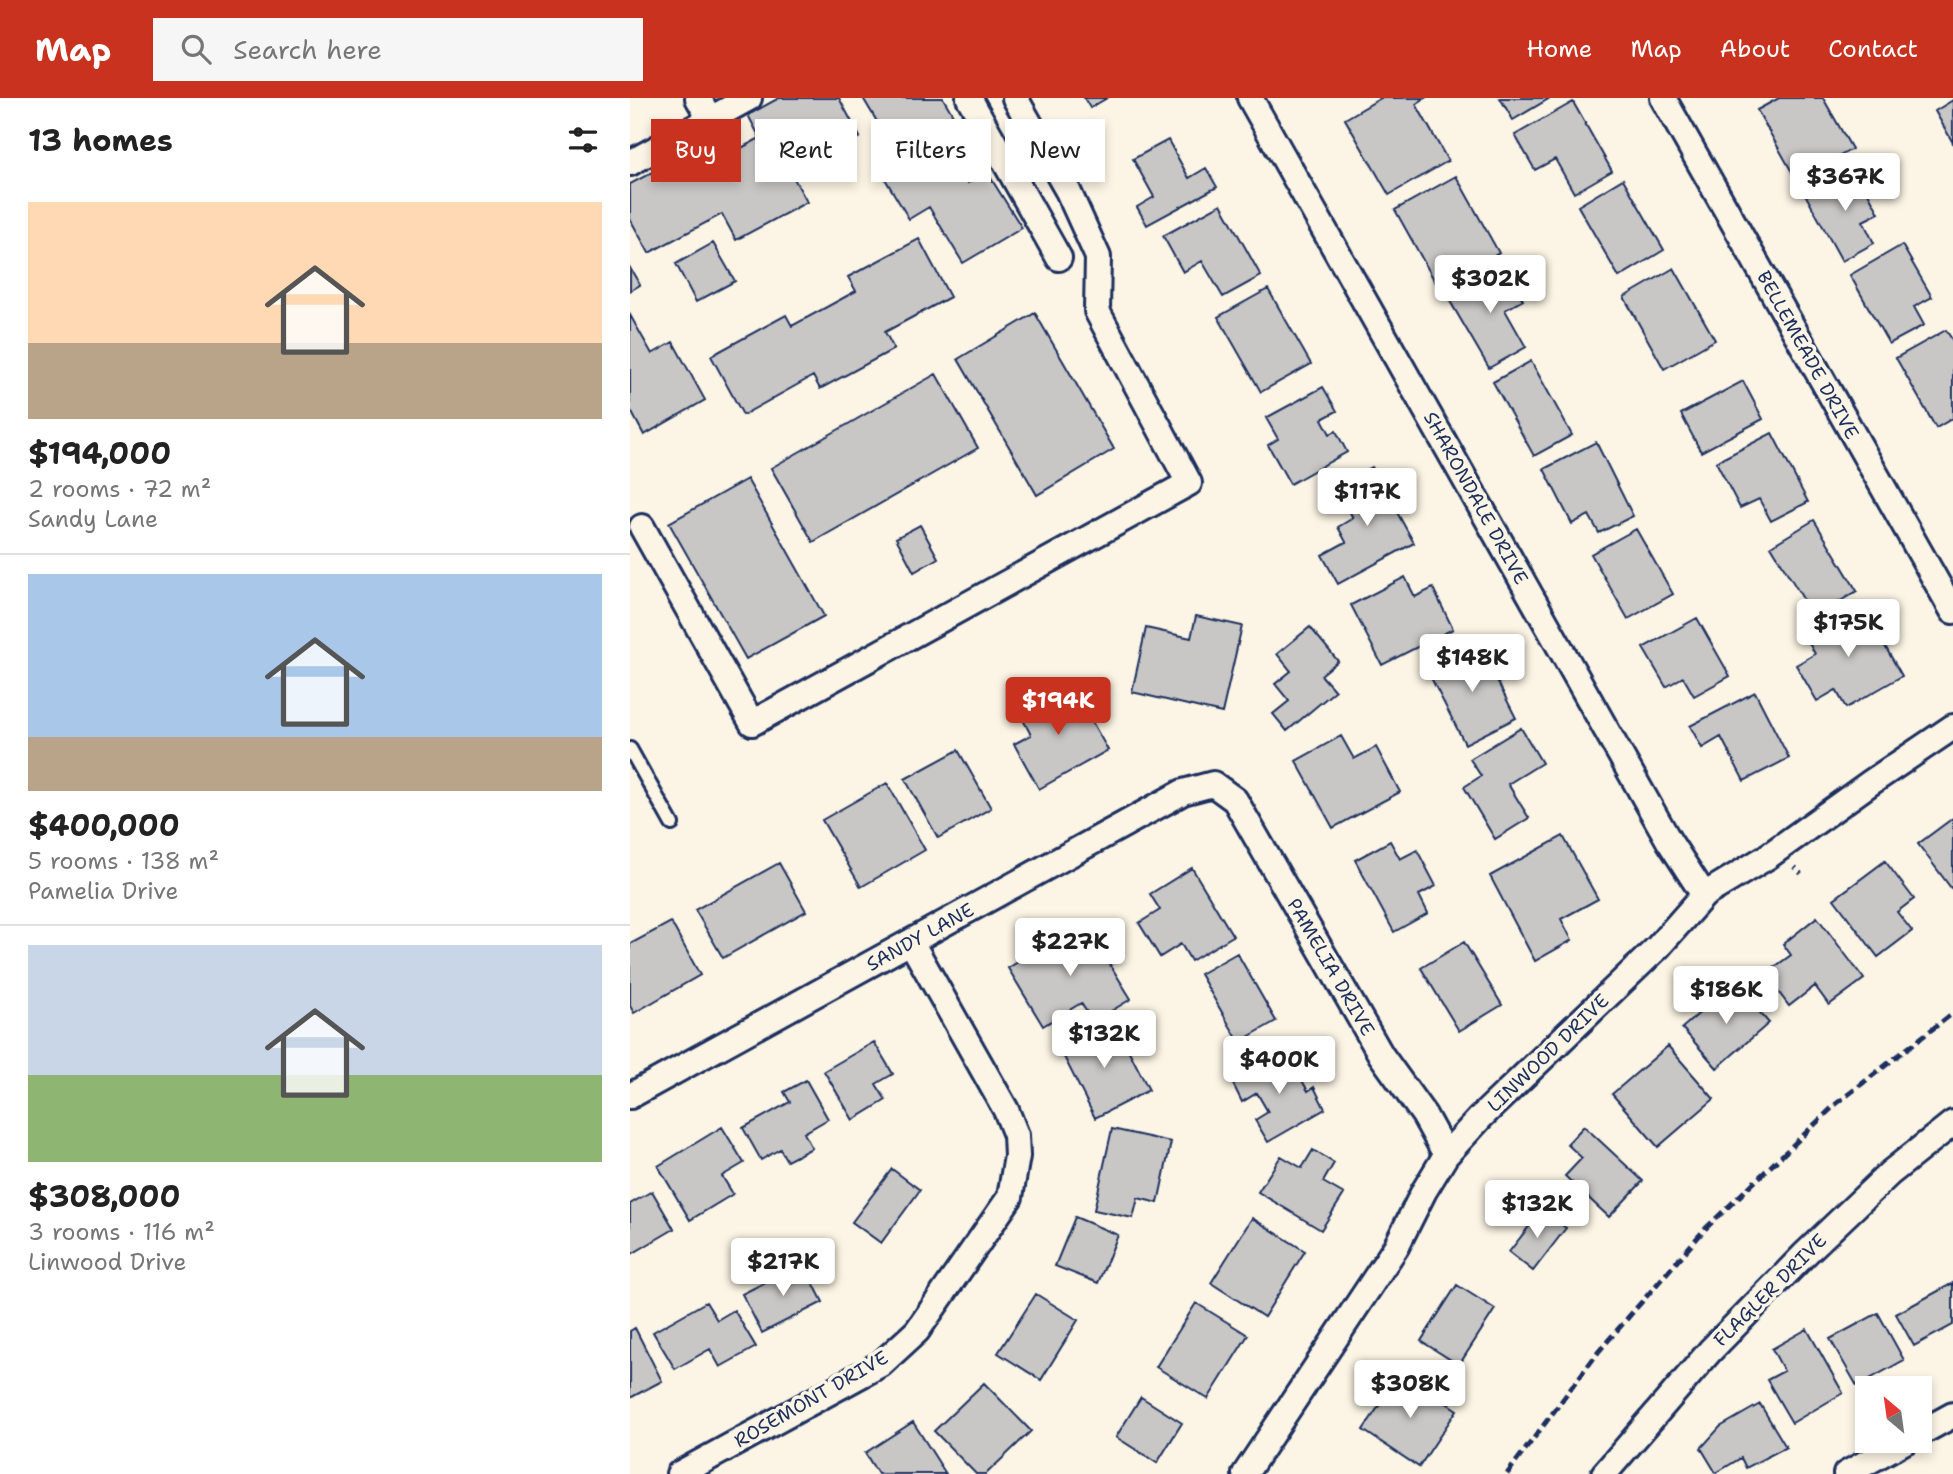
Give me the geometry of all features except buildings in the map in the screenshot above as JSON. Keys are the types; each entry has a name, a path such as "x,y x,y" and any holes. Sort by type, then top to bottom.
{"street":[{"path":"630,163 704,109 749,98"},
{"path":"969,98 1059,258"},
{"path":"642,527 752,723 1189,483 1097,311 1098,257 1068,191 1015,98"},
{"name":"SHARONDALE DRIVE","path":"1250,98 1669,841 1704,895"},
{"name":"BELLEMEADE DRIVE","path":"1664,98 1953,611"},
{"name":"LINWOOD DRIVE","path":"1245,1474 1396,1247 1424,1191 1446,1155 1481,1117 1658,947 1704,895 1767,856 1953,727"},
{"name":"SANDY LANE","path":"630,1096 1182,792 1213,784"},
{"name":"PAMELIA DRIVE","path":"1213,784 1235,800 1381,1055 1424,1115 1446,1155"},
{"name":"ROSEMONT DRIVE","path":"679,1474 881,1364 917,1331 1010,1197 1017,1156 1016,1135 1006,1110 911,942"},
{"name":"FLAGLER DRIVE","path":"1604,1474 1710,1351 1806,1253 1890,1173 1953,1123"},
{"path":"1932,1426 1953,1415"},
{"path":"1846,1474 1884,1453"}],"lane":[{"path":"630,749 672,824"}],"railway":[{"path":"1507,1474 1599,1351 1705,1229 1836,1104 1953,1013"}]}
